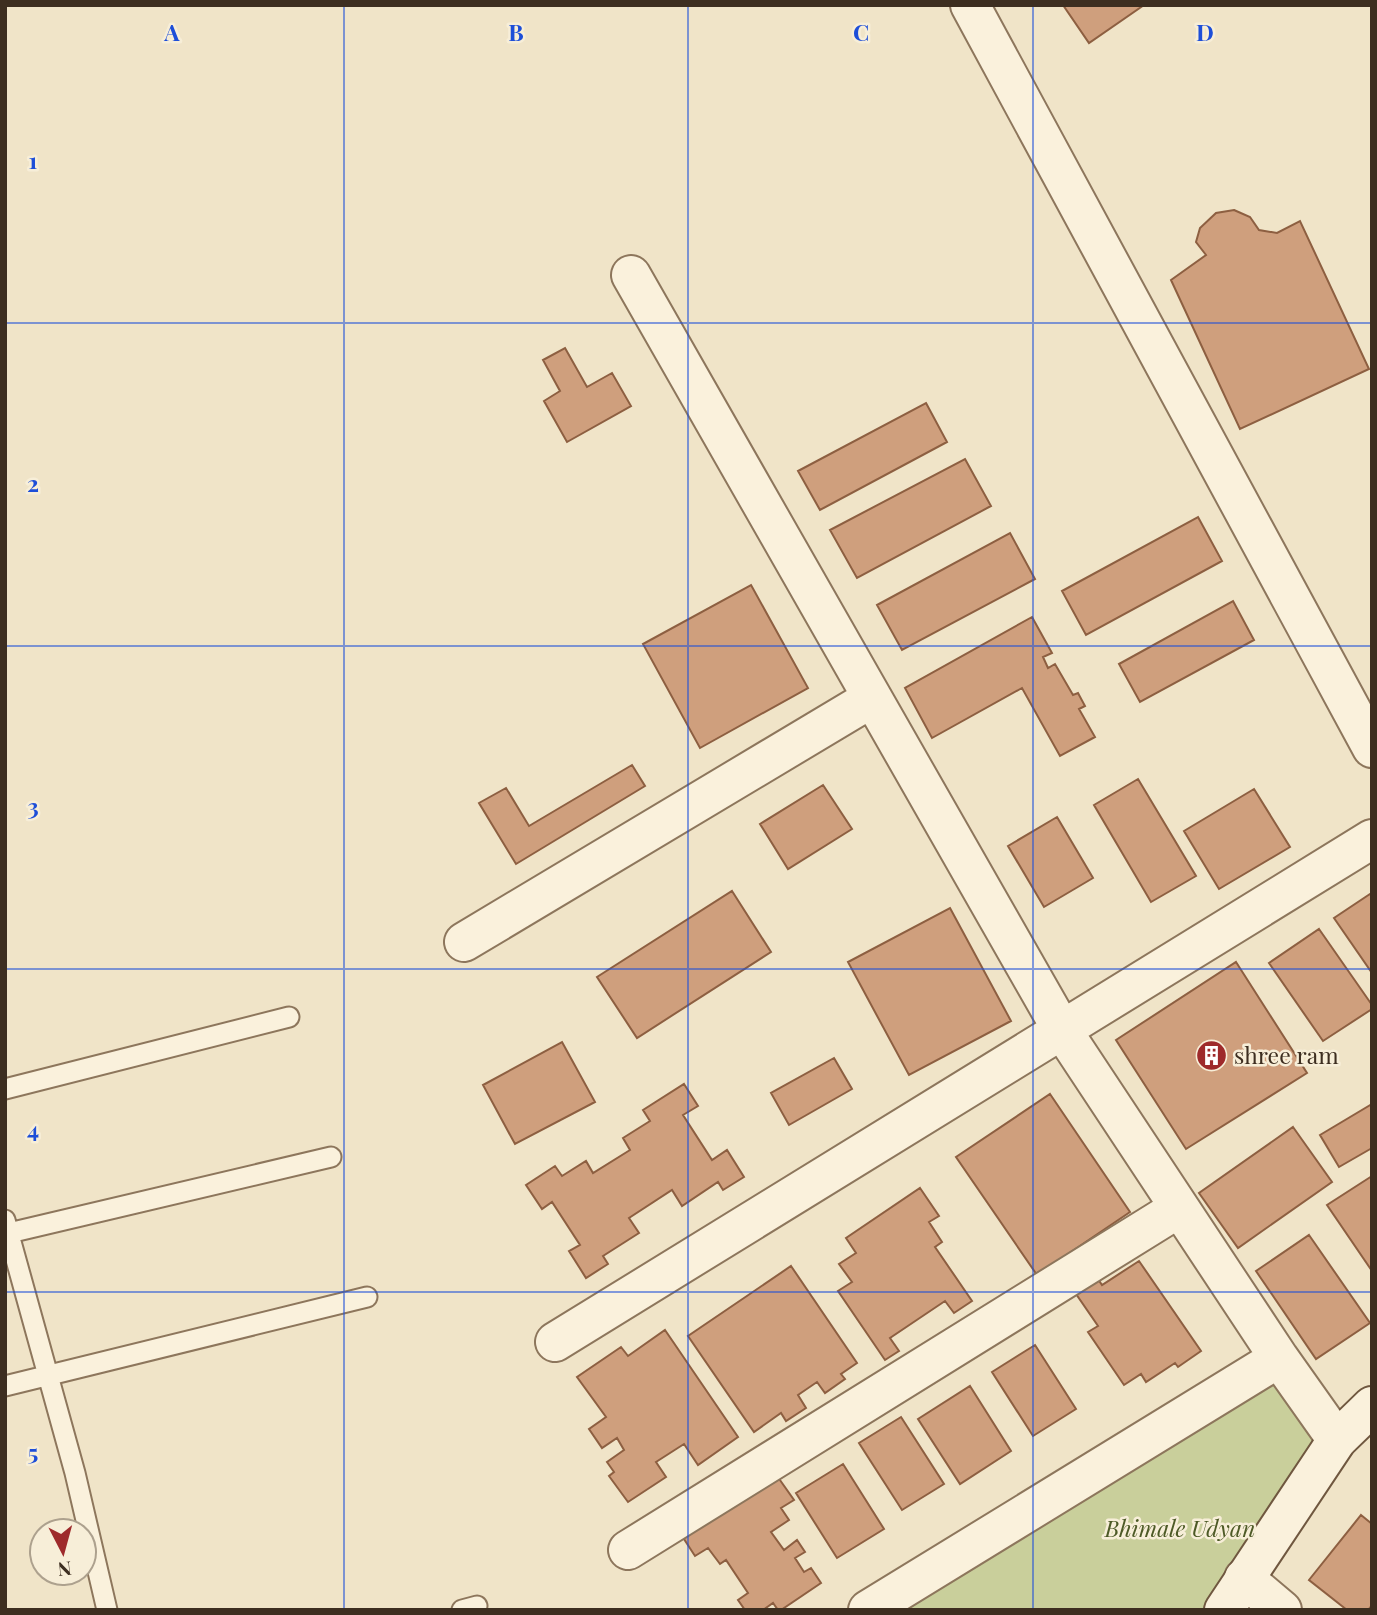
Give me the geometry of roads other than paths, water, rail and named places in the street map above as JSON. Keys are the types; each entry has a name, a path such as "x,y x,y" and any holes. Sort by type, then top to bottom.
{"street":[{"path":"971,5 1372,748"},
{"path":"631,275 1062,1030 1279,1358 1337,1440"},
{"path":"464,942 872,698"},
{"path":"555,1342 1372,839"},
{"path":"628,1550 1179,1208"},
{"path":"868,1610 1279,1358"},
{"path":"1224,1610 1337,1440 1372,1406"},
{"path":"1244,1578 1282,1610"}],"lane":[{"path":"5,1089 289,1017"},
{"path":"107,1610 75,1473 7,1226 331,1157"},
{"path":"5,1386 367,1297"}],"place":[{"name":"shree ram","path":"1211,1056"}],"park label":[{"name":"Bhimale Udyan","path":"1180,1529"}]}
